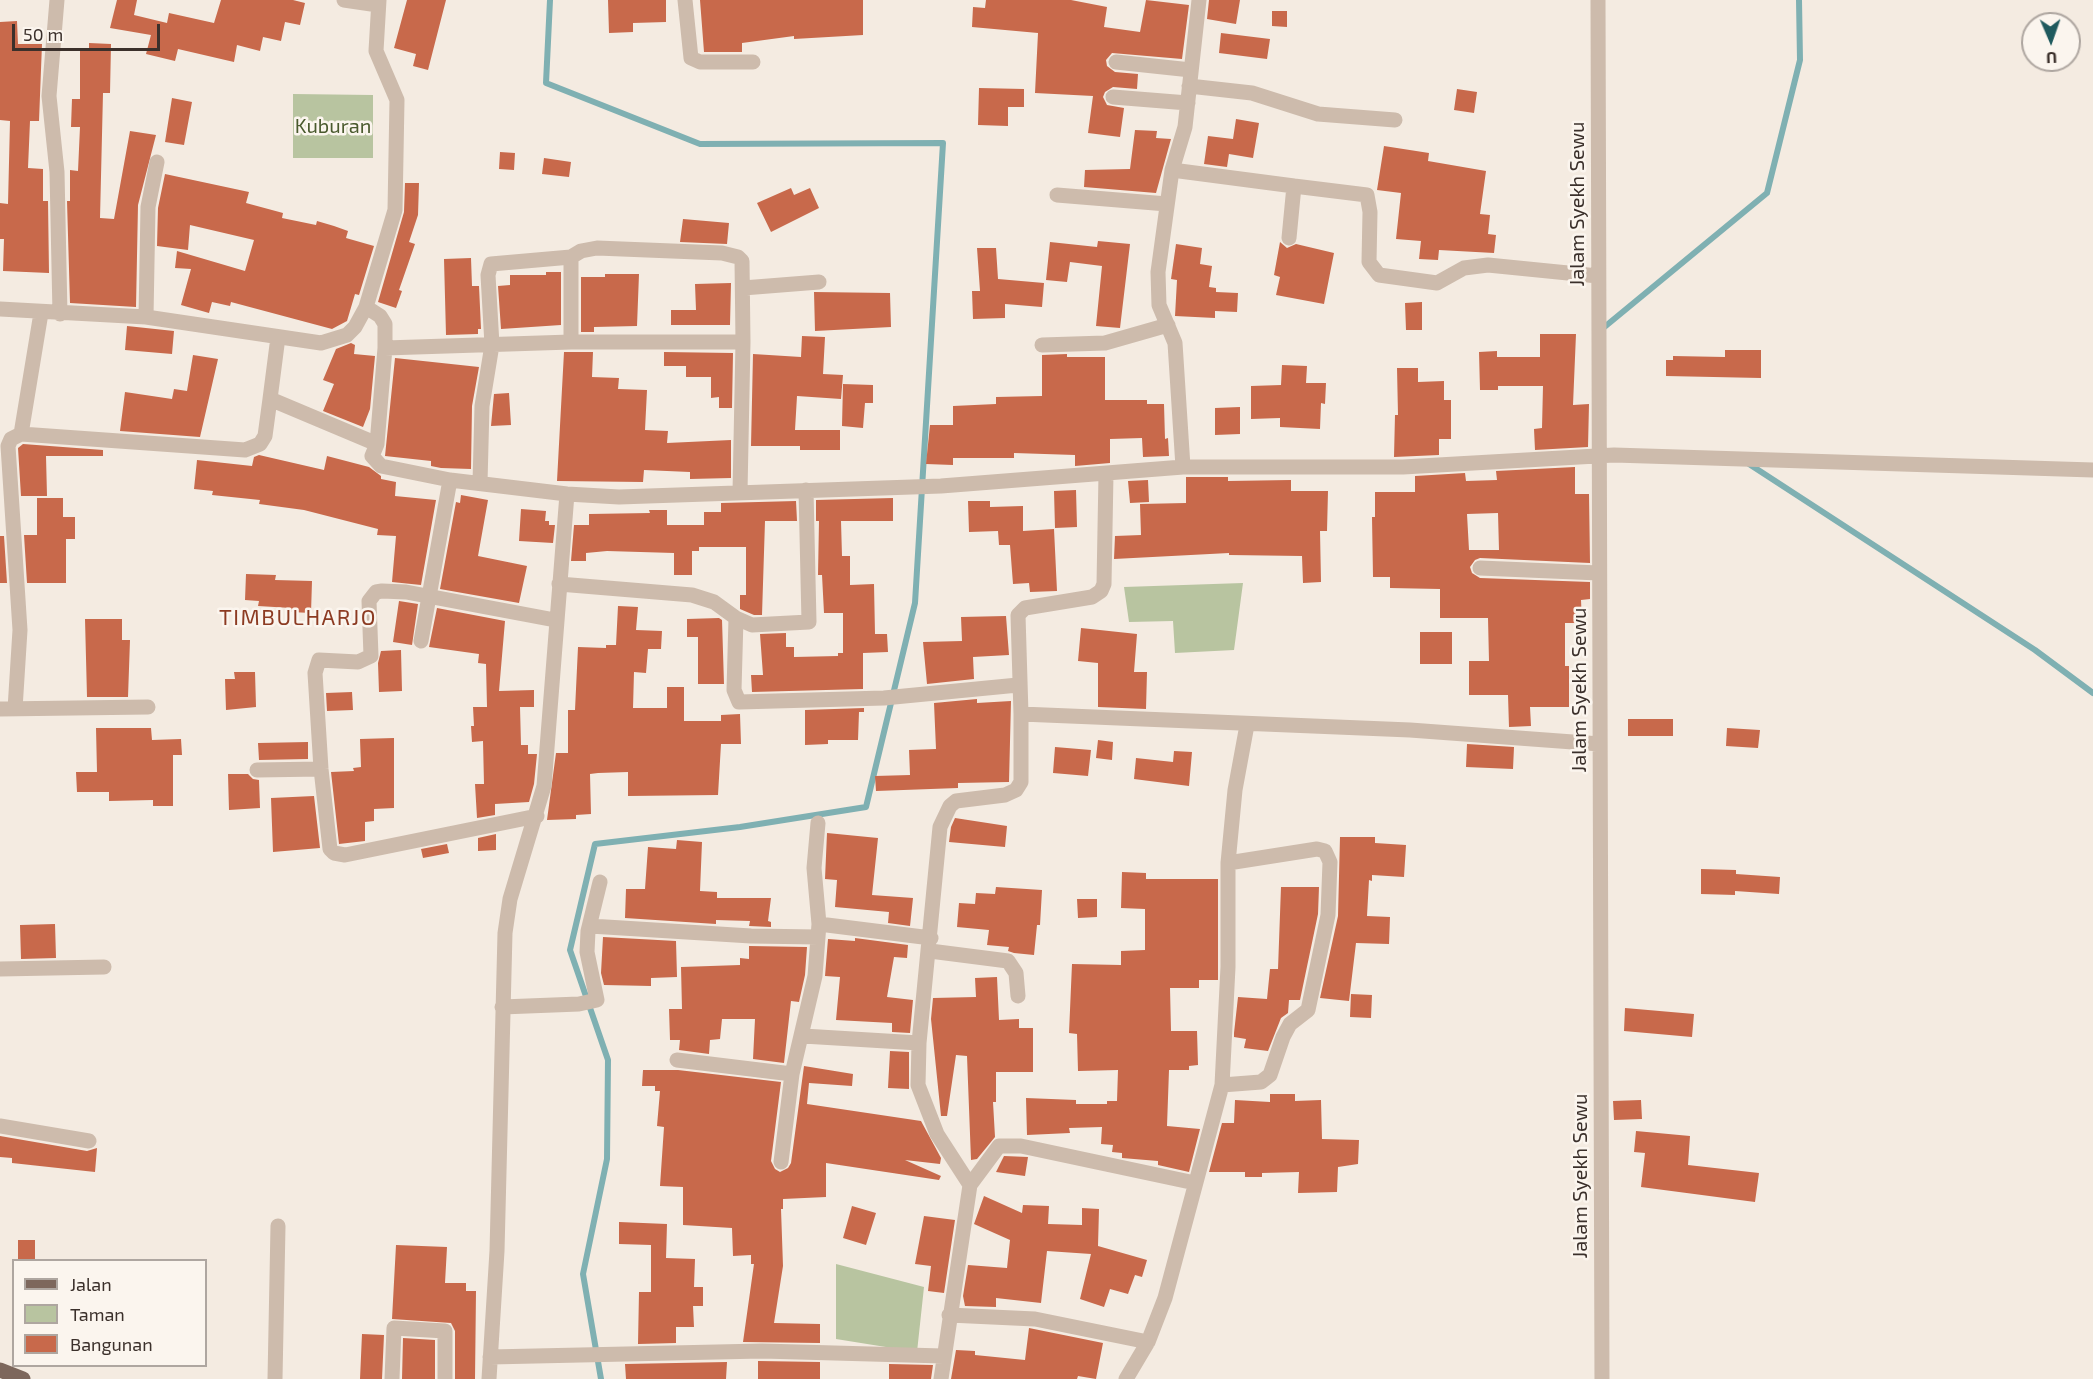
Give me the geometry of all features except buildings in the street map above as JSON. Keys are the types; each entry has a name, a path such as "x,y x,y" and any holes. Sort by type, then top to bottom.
{"main road":[{"path":"2,1373 23,1379"}],"street":[{"path":"57,0 49,96 57,172 60,314"},
{"path":"0,309 146,317 321,343 334,341 347,335 355,327 366,307 393,224 398,157 397,100 376,51 379,3 344,0"},
{"path":"685,0 691,58 700,62 753,62"},
{"path":"1183,467 1175,343 1159,305 1158,272 1172,170 1185,127 1199,0"},
{"name":"Jalam Syekh Sewu","path":"1598,0 1599,276 1605,455 1599,573 1602,1379"},
{"path":"1116,62 1191,70"},
{"path":"1189,86 1252,93 1318,114 1395,120"},
{"path":"1113,97 1188,103"},
{"path":"146,317 148,207 157,162"},
{"path":"1172,170 1367,195 1370,212 1369,262 1378,275 1437,284 1464,268 1488,265 1599,276"},
{"path":"1288,238 1294,186"},
{"path":"1057,195 1167,204"},
{"path":"480,483 482,406 492,345 488,275 491,264 570,257 581,251 597,248 730,255 738,257 743,265 740,492"},
{"path":"570,257 571,342"},
{"path":"744,288 819,282"},
{"path":"366,307 383,320 385,348 377,444 372,456 381,466 450,480 567,494 619,496 941,486 1183,467 1402,467 1605,455 2093,470"},
{"path":"21,434 41,313"},
{"path":"1042,345 1105,343 1168,325"},
{"path":"148,707 8,709 20,630 8,446 11,439 21,434 245,450 260,444 265,436 278,337"},
{"path":"385,348 571,342 743,342"},
{"path":"270,399 377,444"},
{"path":"970,1185 938,1134 921,1094 918,1076 919,1043 931,945 940,827 943,817 956,801 1005,795 1016,790 1021,782 1017,621 1022,610 1092,597 1101,591 1104,584 1106,474"},
{"path":"421,641 427,597 450,480"},
{"path":"559,584 692,595 714,602 736,618 752,625 809,622 806,490"},
{"path":"489,1379 496,1251 505,933 510,899 537,816 544,786 555,620 567,494"},
{"path":"1480,568 1599,573"},
{"path":"537,816 339,854 330,849 321,769 316,663 324,659 358,662 371,656 369,601 376,592 406,592 555,620"},
{"path":"736,618 734,690 739,702 884,698 1018,685"},
{"path":"1021,714 1410,730 1600,744"},
{"path":"1126,1379 1148,1341 1165,1298 1222,1085 1228,967 1228,863 1235,790 1247,725"},
{"path":"257,770 321,769"},
{"path":"781,1162 792,1074 816,976 819,931 814,868 818,823"},
{"path":"1222,1085 1261,1082 1270,1075 1282,1037 1290,1024 1308,1010 1328,915 1330,862 1325,851 1317,849 1228,863"},
{"path":"502,1007 586,1003 598,998 587,952 600,882"},
{"path":"590,926 751,936 819,931 931,945 1008,961 1016,973 1018,996"},
{"path":"0,969 104,967"},
{"path":"803,1036 919,1043"},
{"path":"677,1060 792,1074"},
{"path":"0,1126 89,1141"},
{"path":"941,1379 970,1185 999,1146 1008,1144 1195,1183"},
{"path":"275,1379 278,1226"},
{"path":"949,1315 1035,1319 1148,1341"},
{"path":"392,1379 394,1328 443,1329 447,1339 445,1379"},
{"path":"489,1357 762,1351 943,1356"}],"green space":[{"name":"Kuburan","path":"293,94 373,95 373,158 293,158"},
{"path":"1243,583 1234,650 1175,653 1173,621 1129,622 1124,587"},
{"path":"836,1264 924,1287 917,1352 836,1339"}],"waterway":[{"path":"550,0 546,83 700,144 943,143 915,603 866,807 740,827 595,844 570,950 608,1060 607,1159 583,1274 601,1379"},
{"path":"1602,329 1767,193 1800,60 1799,0"},
{"path":"1749,464 2035,650 2093,693"}],"district":[{"name":"TIMBULHARJO","path":"298,618"}]}
